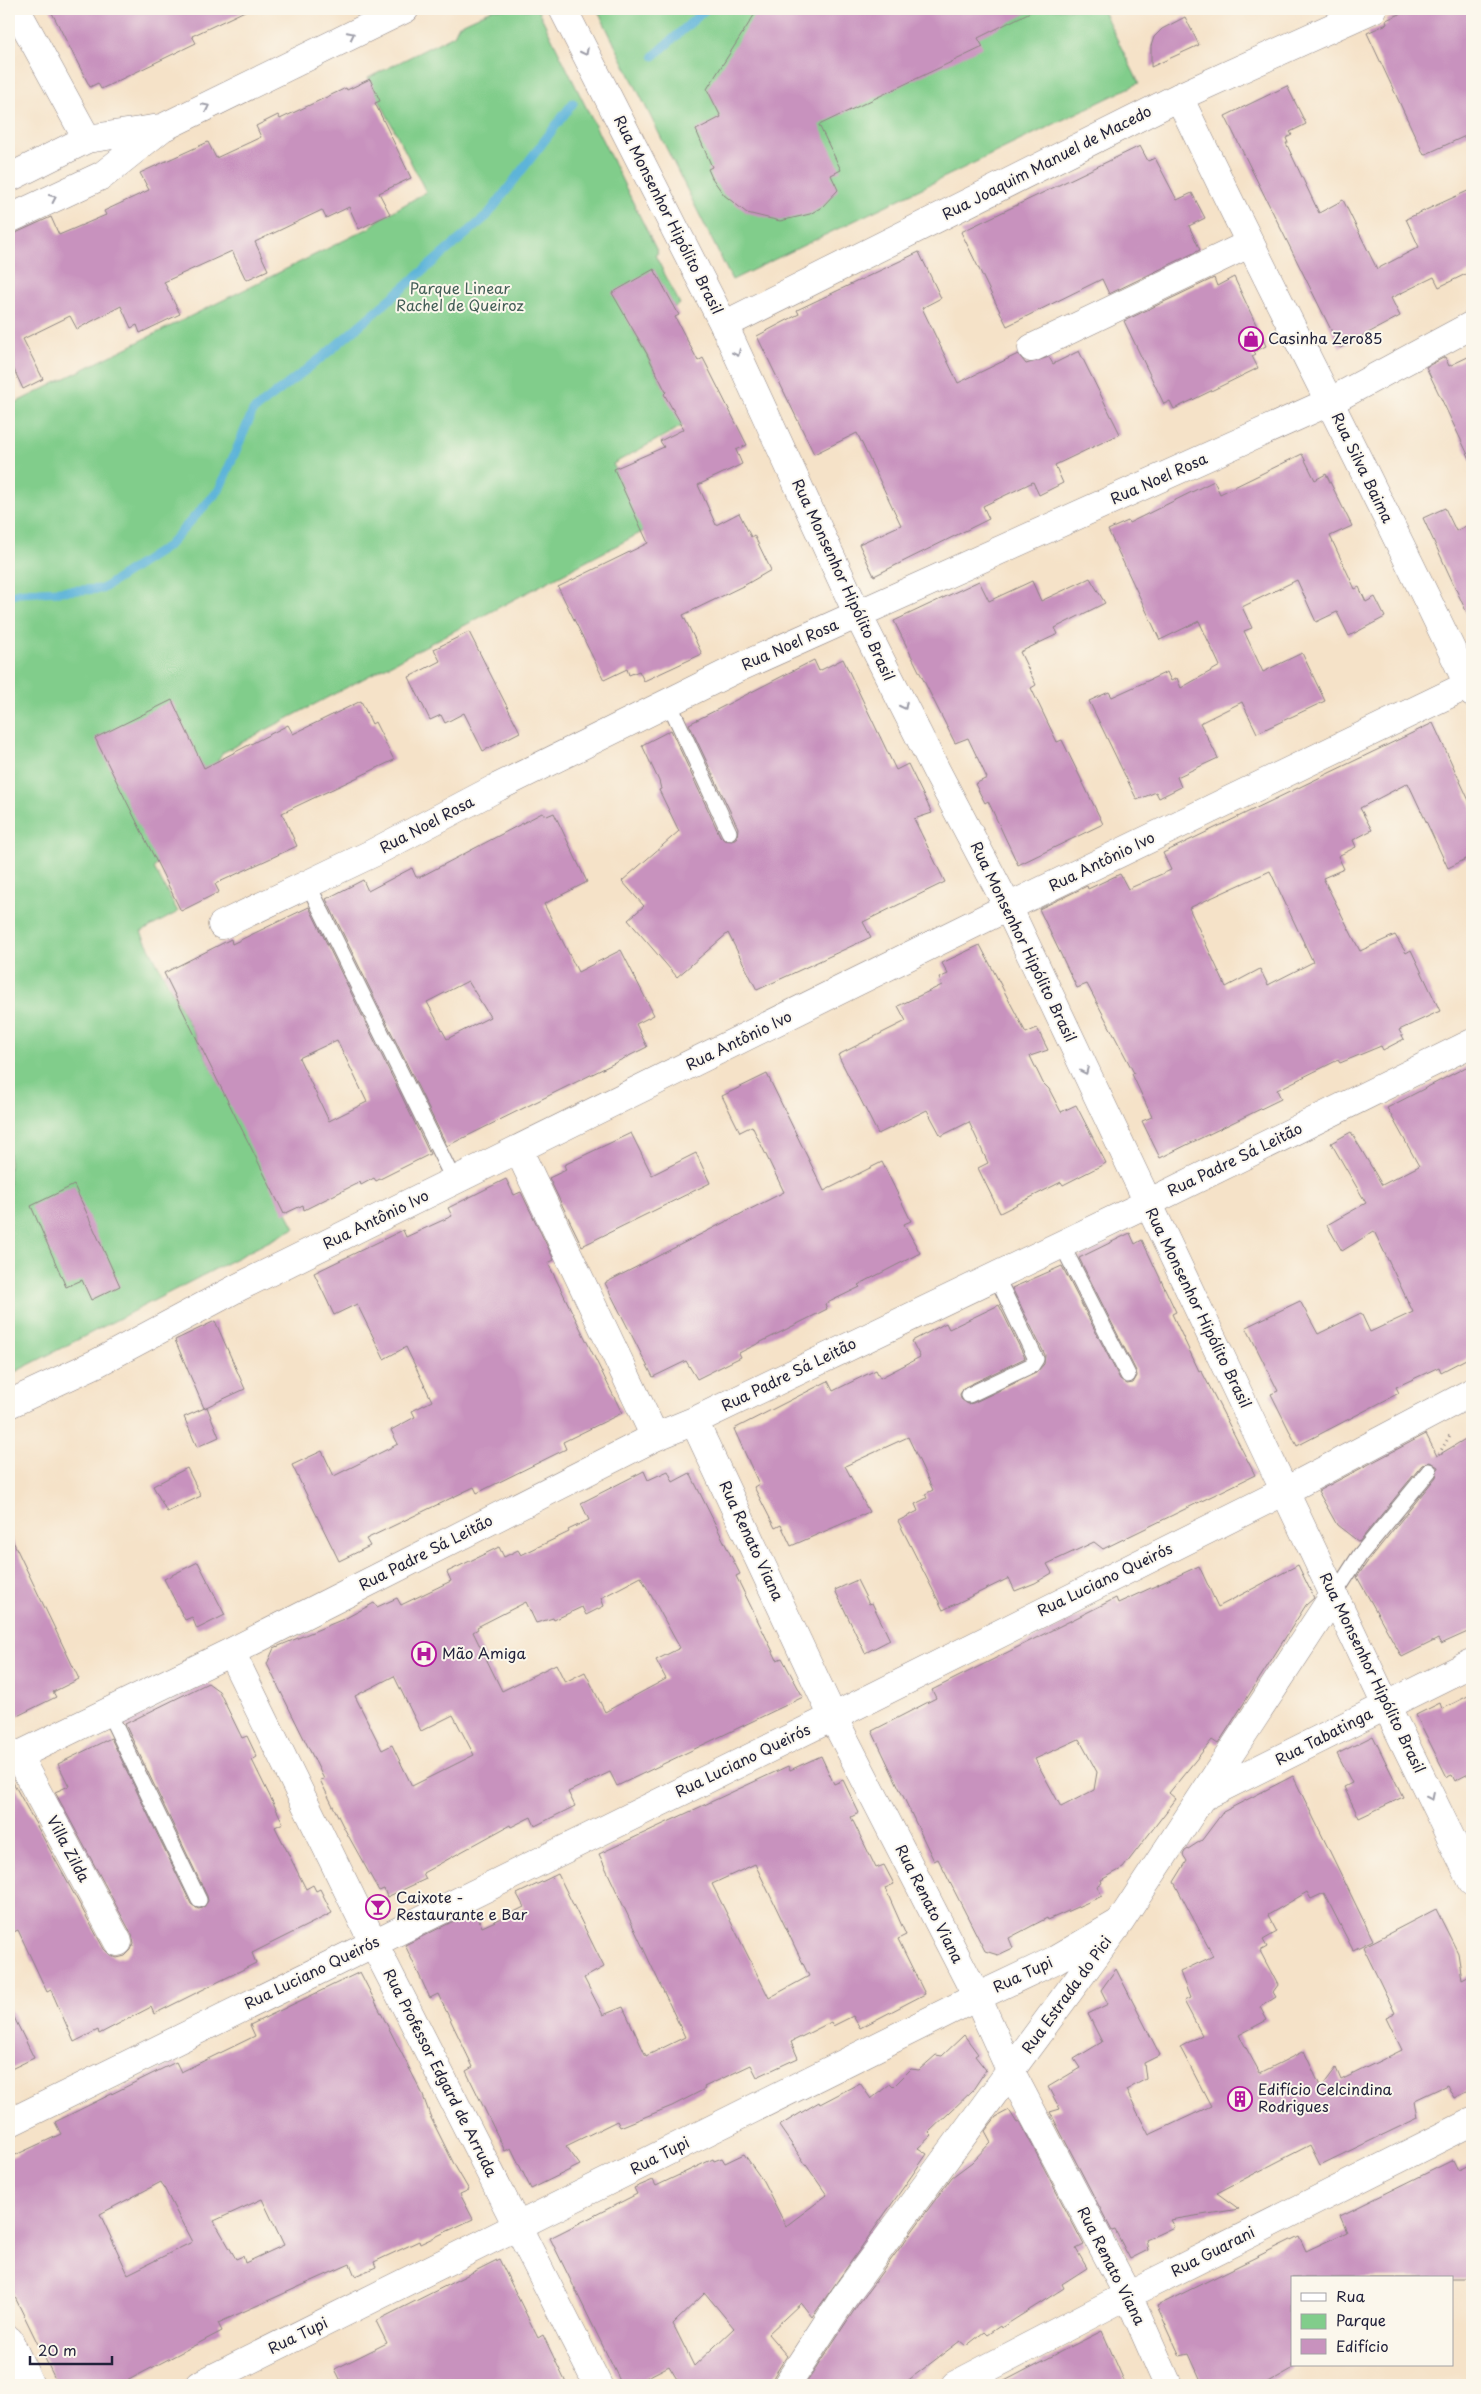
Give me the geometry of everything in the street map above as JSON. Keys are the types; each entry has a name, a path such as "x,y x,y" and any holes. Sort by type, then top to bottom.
{"street":[{"path":"16,9 87,139"},
{"path":"9,219 102,174 162,128 405,9"},
{"name":"Rua Monsenhor Hipólito Brasil","path":"563,9 724,325 858,615 1008,907 1386,1705 1472,1881"},
{"name":"Rua Joaquim Manuel de Macedo","path":"724,325 1179,97 1373,9"},
{"name":"Rua Silva Baima","path":"1179,97 1249,244 1471,687"},
{"path":"9,178 87,139 162,128"},
{"path":"1032,348 1249,244"},
{"name":"Rua Noel Rosa","path":"222,925 308,884 669,703 858,615 1329,402 1472,325"},
{"name":"Rua Antônio Ivo","path":"9,1404 97,1363 239,1287 1008,907 1471,687"},
{"name":"Rua Padre Sá Leitão","path":"14,1758 108,1710 231,1652 655,1437 1062,1245 1472,1043"},
{"path":"518,1149 655,1437"},
{"name":"Rua Luciano Queirós","path":"9,2123 373,1942 834,1717 1285,1491 1472,1392"},
{"name":"Rua Renato Viana","path":"694,1420 834,1717 977,1997 1011,2072 1128,2295 1168,2385"},
{"name":"Rua Estrada do Pici","path":"787,2385 844,2297 1120,1922 1203,1798 1334,1595"},
{"name":"Rua Professor Edgard de Arruda","path":"231,1652 373,1942 411,2013 598,2385"},
{"name":"Rua Tabatinga","path":"1203,1798 1472,1663"},
{"name":"Villa Zilda","path":"14,1758 118,1942"},
{"name":"Rua Tupi","path":"199,2385 977,1997 1055,1960 1120,1922"},
{"name":"Rua Guarani","path":"955,2385 1128,2295 1472,2122"},
{"path":"9,2340 30,2385"}],"lane":[{"path":"669,703 729,832"},
{"path":"308,884 454,1181"},
{"path":"1062,1245 1128,1375"},
{"path":"968,1395 1032,1364 1036,1359 996,1276"},
{"path":"1334,1595 1360,1555 1429,1472"},
{"path":"108,1710 199,1900"}],"green space":[{"name":"Parque Linear Rachel de Queiroz","path":"494,9 538,10 658,253 655,255 680,304 633,329 684,425 613,464 646,530 222,753 165,854 154,868 178,912 141,932 295,1228 9,1375 9,406 369,228 380,219 426,192 368,78 454,35 459,25"},
{"path":"597,9 1102,9 1139,83 732,280"}],"building":[{"path":"50,9 249,9 192,36 196,43 101,89 98,83 90,87"},
{"path":"758,9 1036,9 978,38 983,47 819,125 841,170 831,175 838,190 822,207 810,214 780,221 747,213 724,195 708,169 712,167 696,130 721,117 707,89"},
{"path":"1412,9 1472,9 1472,133 1424,155 1367,33 1387,24 1386,20"},
{"path":"1185,17 1199,45 1151,67 1151,46 1154,37 1162,29"},
{"path":"370,79 380,101 375,103 411,178 379,193 390,214 359,229 349,207 326,218 322,210 255,242 268,270 246,280 232,251 164,282 180,314 140,333 137,325 131,328 121,306 77,329 70,316 23,339 43,379 23,389 9,359 9,236 51,217 59,235 106,215 104,211 149,190 140,173 208,142 216,158 261,137 256,126 278,115 280,119 346,88 347,90"},
{"path":"1287,86 1306,124 1290,132 1292,135 1286,138 1288,143 1286,143 1319,213 1343,200 1377,269 1419,247 1406,219 1472,189 1472,271 1439,287 1434,277 1391,298 1400,316 1340,348 1225,116"},
{"path":"1140,146 1148,161 1155,158 1177,200 1192,193 1205,218 1189,226 1200,250 1109,294 1102,279 1007,326 961,232"},
{"path":"919,252 941,298 922,308 958,383 1018,354 1026,364 1049,357 1053,364 1079,351 1120,434 1055,465 1063,483 1039,495 1033,482 983,506 989,519 874,576 859,544 901,525 857,433 814,454 757,336 799,314 797,310"},
{"path":"654,269 679,315 675,317 698,361 703,358 747,445 736,450 742,464 698,485 716,525 739,513 751,537 754,535 771,570 745,585 683,615 702,654 644,681 639,671 629,675 627,669 604,680 558,587 648,543 614,469 664,447 660,441 684,429 664,394 666,392 647,354 612,293"},
{"path":"1234,277 1266,346 1254,352 1256,354 1252,356 1258,368 1174,409 1170,401 1164,404 1124,321 1214,278 1217,286"},
{"path":"1472,355 1472,463 1426,367 1445,357 1449,366"},
{"path":"1302,454 1315,480 1326,474 1352,526 1330,536 1355,589 1359,587 1366,602 1375,597 1385,617 1349,636 1337,612 1316,622 1297,580 1242,607 1252,628 1244,631 1263,672 1302,653 1325,701 1257,733 1242,702 1200,723 1218,758 1177,777 1181,787 1159,798 1156,792 1137,800 1089,701 1109,692 1112,697 1167,672 1171,681 1177,678 1181,688 1220,666 1199,621 1160,640 1108,530 1128,521 1129,523 1214,481 1220,494"},
{"path":"1445,508 1456,531 1472,523 1472,624 1423,518"},
{"path":"1090,578 1105,603 1055,628 1058,634 1020,652 1036,685 1031,688 1057,742 1062,740 1103,824 1018,865 988,801 985,803 975,784 987,778 968,738 955,743 894,621 979,581 989,601 1032,581 1041,601"},
{"path":"469,632 520,732 483,751 464,713 445,723 441,715 430,720 409,677 440,661 434,649"},
{"path":"843,659 896,770 908,764 932,813 914,819 945,882 863,922 871,937 757,990 728,933 677,977 628,920 644,906 622,881 679,831 659,790 661,789 659,781 642,745 671,730 720,836 724,840 732,841 737,837 738,828 689,724 814,660 819,671"},
{"path":"172,700 204,768 288,725 293,734 361,701 372,724 375,722 394,760 282,813 297,846 215,884 219,892 181,911 95,738"},
{"path":"1433,723 1472,807 1472,856 1448,868 1408,783 1360,808 1372,830 1353,840 1356,847 1338,856 1344,869 1323,878 1360,951 1395,935 1406,953 1411,950 1440,1011 1399,1030 1404,1039 1383,1050 1381,1046 1340,1063 1338,1060 1277,1090 1281,1099 1160,1158 1142,1121 1152,1117 1132,1074 1134,1073 1087,984 1077,988 1039,909 1087,886 1088,889 1120,874 1128,889 1171,870 1163,853","holes":["1270,871 1313,962 1268,985 1260,969 1226,987 1189,908"]},
{"path":"542,813 547,816 554,813 587,882 544,904 578,972 621,950 654,1015 636,1024 647,1047 447,1146 326,899 363,880 368,891 412,868 416,877 420,877","holes":["468,981 490,1017 447,1039 427,1002"]},
{"path":"309,907 430,1154 376,1181 374,1178 361,1185 360,1182 304,1210 303,1205 284,1214 164,973 231,939 232,944","holes":["337,1040 367,1102 329,1121 299,1058"]},
{"path":"980,945 1026,1033 1037,1028 1048,1050 1030,1056 1043,1083 1049,1089 1061,1112 1076,1105 1106,1163 1063,1185 1061,1182 1000,1213 978,1168 988,1163 969,1122 941,1136 927,1110 878,1134 838,1055 906,1021 898,1006 942,985 939,978 948,974 942,963"},
{"path":"1472,1064 1472,1350 1466,1359 1441,1372 1439,1367 1396,1387 1399,1393 1297,1446 1271,1394 1278,1391 1246,1327 1300,1301 1318,1334 1361,1313 1370,1332 1413,1312 1374,1231 1342,1251 1327,1225 1366,1203 1331,1143 1351,1132 1382,1185 1419,1166 1387,1108"},
{"path":"767,1074 824,1191 882,1162 911,1221 904,1224 920,1253 858,1285 860,1287 825,1304 827,1309 739,1353 741,1357 697,1379 686,1361 653,1377 605,1283 784,1192 752,1126 740,1132 722,1096"},
{"path":"631,1133 652,1175 696,1153 710,1183 582,1246 549,1178 566,1170 564,1165"},
{"path":"506,1179 514,1195 521,1192 554,1260 548,1263 622,1413 563,1442 566,1449 477,1493 474,1487 366,1539 370,1546 339,1561 292,1465 322,1451 334,1476 398,1444 391,1430 415,1417 412,1411 432,1401 406,1347 384,1359 357,1304 334,1315 314,1273 403,1230 406,1237 452,1216 448,1208"},
{"path":"74,1185 120,1286 91,1300 82,1280 66,1287 31,1206"},
{"path":"1130,1233 1135,1244 1142,1240 1176,1312 1172,1314 1199,1371 1201,1370 1255,1475 1103,1549 1094,1542 1047,1564 1052,1573 1035,1583 1015,1591 1009,1578 943,1610 898,1521 918,1511 915,1504 927,1498 925,1494 933,1490 908,1437 845,1466 869,1512 791,1546 781,1525 775,1528 754,1487 759,1484 734,1429 828,1381 833,1391 876,1370 880,1378 920,1357 912,1341 946,1323 949,1329 999,1305 1025,1358 965,1387 960,1394 961,1399 968,1404 973,1403 1036,1373 1044,1364 1045,1355 1012,1288 1062,1266 1120,1379 1127,1384 1133,1383 1137,1376 1136,1371 1079,1258"},
{"path":"215,1321 245,1389 204,1408 175,1340"},
{"path":"207,1407 219,1437 197,1447 184,1417"},
{"path":"1426,1434 1437,1456 1472,1435 1472,1630 1441,1644 1438,1639 1402,1657 1357,1577 1436,1477 1438,1467 1430,1462 1422,1465 1359,1542 1337,1525 1318,1491"},
{"path":"187,1468 201,1496 167,1512 153,1486"},
{"path":"644,1471 648,1480 668,1471 673,1482 690,1473 740,1574 736,1576 777,1660 782,1658 803,1697 617,1786 610,1772 568,1792 575,1806 535,1826 531,1817 511,1827 510,1825 423,1873 426,1879 387,1897 384,1889 379,1891 344,1828 320,1780 324,1779 267,1664 274,1648 346,1618 374,1603 377,1607 397,1598 401,1605 451,1581 447,1572 499,1547 504,1557 518,1550 521,1555 569,1532 568,1530 589,1520 581,1503","holes":["641,1577 680,1648 656,1660 666,1679 605,1712 585,1672 565,1682 556,1664 502,1691 473,1632 478,1629 477,1627 526,1602 536,1623 553,1618 554,1620 582,1607 586,1615 604,1606 601,1598","394,1676 421,1731 453,1715 474,1755 412,1786 392,1745 382,1750 355,1696"]},
{"path":"9,1533 79,1679 53,1692 56,1697 9,1720"},
{"path":"198,1562 225,1615 197,1629 192,1617 185,1620 164,1579"},
{"path":"1298,1565 1314,1598 1306,1605 1218,1744 1212,1740 1169,1793 1176,1799 1123,1868 1101,1880 1102,1883 1097,1886 1102,1896 1048,1920 1047,1918 1009,1938 1013,1948 998,1955 985,1951 938,1859 934,1861 872,1731 936,1698 932,1690 1116,1598 1118,1603 1199,1566 1218,1607","holes":["1079,1739 1097,1772 1094,1790 1061,1807 1035,1759"]},
{"path":"857,1580 869,1604 872,1603 890,1640 865,1653 835,1590"},
{"path":"208,1683 219,1691 242,1738 247,1736 257,1757 252,1760 283,1823 275,1827 306,1889 313,1885 316,1891 320,1889 332,1913 252,1953 256,1963 154,2014 151,2007 99,2034 98,2030 74,2042 51,1990 47,1992 18,1930 9,1934 9,1775 104,1949 110,1955 117,1958 125,1956 131,1950 134,1943 132,1935 55,1792 69,1786 58,1764 111,1738 191,1904 198,1909 203,1908 208,1901 207,1896 125,1724"},
{"path":"1472,1694 1472,1772 1455,1781 1452,1775 1447,1777 1416,1715 1440,1703 1442,1709"},
{"path":"1373,1736 1403,1797 1359,1818 1344,1787 1352,1783 1337,1754"},
{"path":"821,1756 834,1784 843,1780 859,1813 851,1817 876,1868 884,1865 894,1884 885,1888 906,1935 898,1939 925,1994 860,2028 853,2016 833,2026 831,2022 791,2042 798,2058 757,2077 751,2065 704,2087 705,2089 672,2106 620,2127 617,2121 566,2146 580,2165 531,2189 511,2148 505,2151 466,2071 473,2067 438,1994 430,1998 405,1945 472,1912 474,1916 477,1915 482,1927 502,1918 524,1907 517,1894 558,1874 604,1967 584,1978 603,2015 623,2007 646,2056 685,2037 599,1854 788,1766 790,1770","holes":["755,1864 809,1976 769,1998 712,1884"]},
{"path":"1293,1776 1373,1940 1353,1950 1324,1893 1311,1899 1307,1892 1268,1915 1277,1932 1263,1940 1267,1947 1260,1951 1278,1985 1273,1992 1276,1997 1260,2007 1267,2020 1239,2035 1260,2073 1304,2051 1321,2088 1336,2068 1341,2080 1402,2050 1386,2017 1395,2013 1363,1947 1436,1909 1458,1953 1462,1979 1472,1974 1472,2089 1454,2098 1447,2085 1415,2100 1418,2118 1320,2165 1310,2145 1217,2193 1239,2209 1170,2220 1174,2227 1146,2240 1148,2250 1130,2259 1115,2230 1112,2231 1050,2112 1060,2109 1048,2087 1080,2068 1074,2059 1102,2042 1088,2014 1108,2004 1101,1990 1116,1969 1160,2055 1144,2063 1146,2079 1126,2090 1149,2135 1211,2106 1180,2047 1202,2035 1184,2001 1190,1998 1180,1972 1213,1956 1174,1882 1187,1861 1183,1855 1185,1851 1202,1840 1223,1812"},
{"path":"360,1972 422,2093 431,2118 455,2166 469,2190 460,2194 473,2219 420,2244 419,2241 374,2262 376,2267 355,2276 350,2264 218,2323 222,2331 119,2385 58,2385 9,2285 9,2158 61,2134 55,2122 176,2062 181,2072 255,2036 250,2025","holes":["161,2182 192,2242 128,2274 100,2214","262,2199 284,2245 245,2263 243,2256 236,2259 214,2221"]},
{"path":"9,2007 34,2058 9,2070"},
{"path":"964,2035 978,2054 975,2056 986,2070 972,2091 929,2132 932,2135 918,2148 927,2154 812,2317 801,2303 768,2334 787,2356 774,2376 772,2385 673,2385 678,2381 669,2366 632,2385 622,2385 550,2238 637,2194 634,2188 653,2180 656,2186 713,2159 714,2161 722,2158 725,2163 744,2154 763,2181 786,2226 827,2195 779,2126 819,2102 820,2104 860,2083 871,2099 890,2084 893,2087 911,2069 919,2070 936,2055 942,2056","holes":["705,2293 734,2328 694,2366 673,2324"]},
{"path":"1009,2110 1017,2123 1020,2122 1084,2245 1076,2249 1087,2268 1062,2284 1064,2288 1001,2328 1000,2326 987,2335 984,2332 966,2346 960,2341 902,2385 805,2385 857,2306 952,2177 972,2162 991,2142 985,2131 996,2117"},
{"path":"1453,2160 1458,2170 1472,2163 1472,2278 1454,2278 1454,2276 1291,2276 1292,2369 1264,2385 1203,2385 1189,2354 1180,2356 1157,2306 1299,2236 1306,2251 1347,2232 1340,2216"},
{"path":"499,2259 538,2338 543,2335 567,2385 343,2385 335,2369 387,2343 376,2321"},
{"path":"1102,2331 1126,2385 997,2385 1064,2350"}],"waterway":[{"path":"654,56 706,9"},
{"path":"9,596 18,593 102,589 168,546 219,490 253,411 325,355 487,216 573,103"}],"place":[{"name":"Casinha Zero85","path":"1251,339"},
{"name":"Mão Amiga","path":"424,1654"},
{"name":"Caixote - Restaurante e Bar","path":"378,1907"},
{"name":"Edifício Celcindina Rodrigues","path":"1240,2099"}]}
